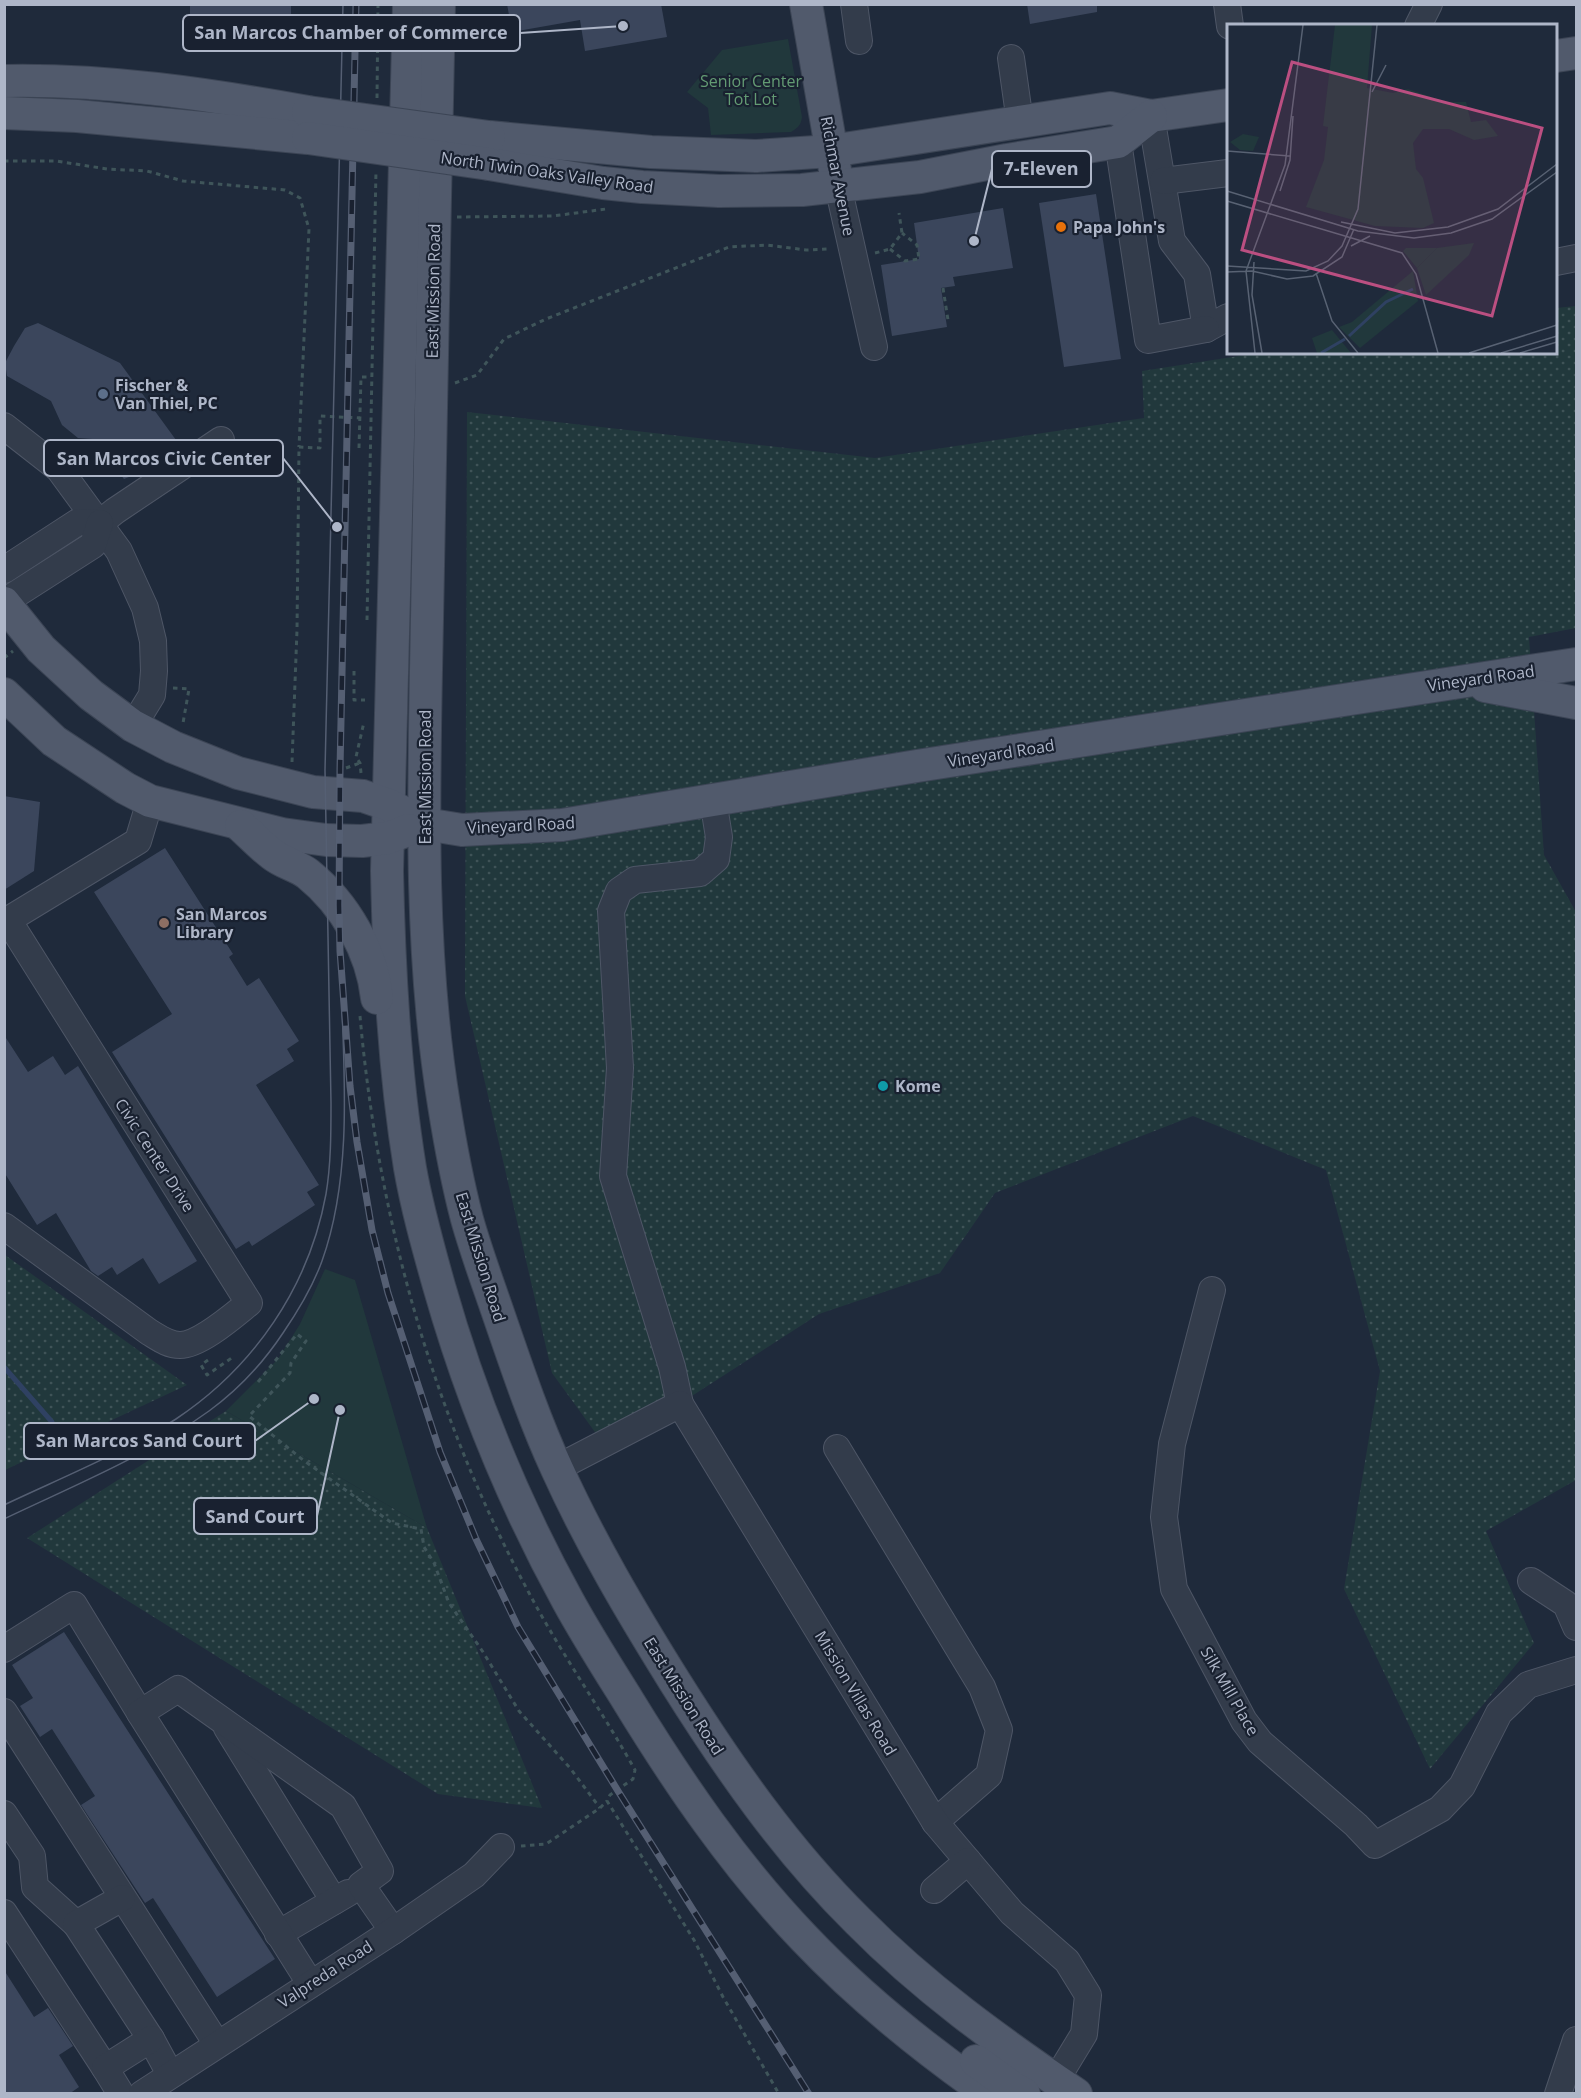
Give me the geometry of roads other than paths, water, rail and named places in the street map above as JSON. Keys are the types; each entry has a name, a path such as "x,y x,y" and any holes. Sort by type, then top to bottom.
{"main road":[{"name":"East Mission Road","path":"409,4 387,871 390,967 410,1170 450,1327 479,1412 515,1496 568,1601 660,1753 722,1842 805,1939 868,2000 927,2050 989,2094"},
{"name":"East Mission Road","path":"439,4 425,824 429,970 436,1048 454,1164 471,1233 513,1358 556,1468 608,1572 712,1741 746,1791 819,1881 894,1957 1054,2089"},
{"name":"Richmar Avenue","path":"806,4 838,186"},
{"path":"1557,56 1576,53"},
{"name":"North Twin Oaks Valley Road","path":"4,81 133,86 210,95 308,125"},
{"name":"North Twin Oaks Valley Road","path":"4,113 308,125 489,150 756,156 831,151 1110,108 1151,117 1227,105"},
{"name":"North Twin Oaks Valley Road","path":"489,150 603,183 671,189 757,192 920,177 1118,142 1151,117"},
{"path":"4,603 41,649 91,695 133,726 173,747 238,773 313,792 363,796 389,805 425,824"},
{"name":"Vineyard Road","path":"425,824 462,830 562,825 917,766 1576,664"},
{"path":"1461,681 1576,703"},
{"path":"4,694 54,741 125,788 150,801 282,834 326,840 362,841 388,838 425,824"},
{"path":"238,823 272,855 307,873 339,905 360,939 369,962 376,993 381,1045 410,1170"},
{"path":"927,2050 967,2055 1024,2094"}],"street":[{"path":"854,4 859,42"},
{"path":"1227,4 1230,24"},
{"path":"1419,24 1429,4"},
{"path":"1011,58 1020,122"},
{"path":"1151,117 1172,242 1197,274 1206,329"},
{"path":"1118,142 1148,340 1206,329 1227,317"},
{"path":"1163,181 1227,173"},
{"name":"Richmar Avenue","path":"838,186 874,347"},
{"path":"1557,262 1576,258"},
{"path":"4,426 59,469 118,551 145,608 153,641 153,686 152,695 133,726"},
{"path":"4,603 93,545 100,523 115,511 222,440"},
{"path":"4,570 78,522 100,523"},
{"name":"Mission Villas Road","path":"713,800 719,837 716,859 700,873 635,880 619,891 611,911 620,1068 613,1176 672,1367 680,1404 935,1822 1012,1913 1067,1961 1088,1995 1084,2034 1054,2089"},
{"name":"Civic Center Drive","path":"4,1226 166,1343 182,1345 195,1341 249,1303 8,920 138,841 150,801"},
{"name":"Silk Mill Place","path":"1212,1290 1172,1444 1164,1517 1174,1589 1244,1720 1260,1742 1356,1825 1375,1845 1440,1809 1462,1786 1499,1713 1528,1685 1576,1670"},
{"path":"556,1468 680,1404"},
{"path":"837,1448 982,1687 999,1730 989,1775 935,1822"},
{"path":"1531,1581 1566,1604 1576,1628"},
{"path":"4,1649 74,1605 310,1983"},
{"path":"140,1713 178,1689 343,1806 380,1871 361,1886 278,1934"},
{"path":"4,1712 217,2044"},
{"path":"221,1719 334,1901"},
{"path":"4,1814 32,1856 35,1887 76,1924 151,2039 170,2074"},
{"name":"Valpreda Road","path":"142,2094 393,1931 474,1875 501,1847"},
{"path":"933,1890 968,1861"},
{"path":"361,1886 393,1931"},
{"path":"76,1924 122,1898"},
{"path":"4,1912 121,2094"},
{"path":"105,2068 151,2039"},
{"path":"1558,2094 1576,2040"}],"waterway":[{"path":"4,1367 52,1422"}],"tram line":[{"path":"4,1505 92,1465 156,1431 204,1398 230,1375 274,1322 292,1292 318,1228 326,1194 330,1160 331,1103 325,770 343,4"},
{"path":"4,1519 135,1456 209,1411 240,1385 258,1365 300,1307 322,1261 333,1225 339,1187 344,1108 340,951"}],"railway":[{"path":"356,4 339,905 350,1086 372,1230 388,1293 440,1452 476,1539 518,1627 618,1791 809,2094"}],"place":[{"name":"San Marcos Chamber of Commerce","path":"623,26"},
{"name":"Papa John's","path":"1061,227"},
{"name":"7-Eleven","path":"974,241"},
{"name":"Fischer & Van Thiel, PC","path":"103,394"},
{"name":"San Marcos Civic Center","path":"337,527"},
{"name":"San Marcos Library","path":"164,923"},
{"name":"Kome","path":"883,1086"},
{"name":"San Marcos Sand Court","path":"314,1399"},
{"name":"Sand Court","path":"340,1410"}],"park label":[{"name":"Senior Center Tot Lot","path":"751,90"}]}
